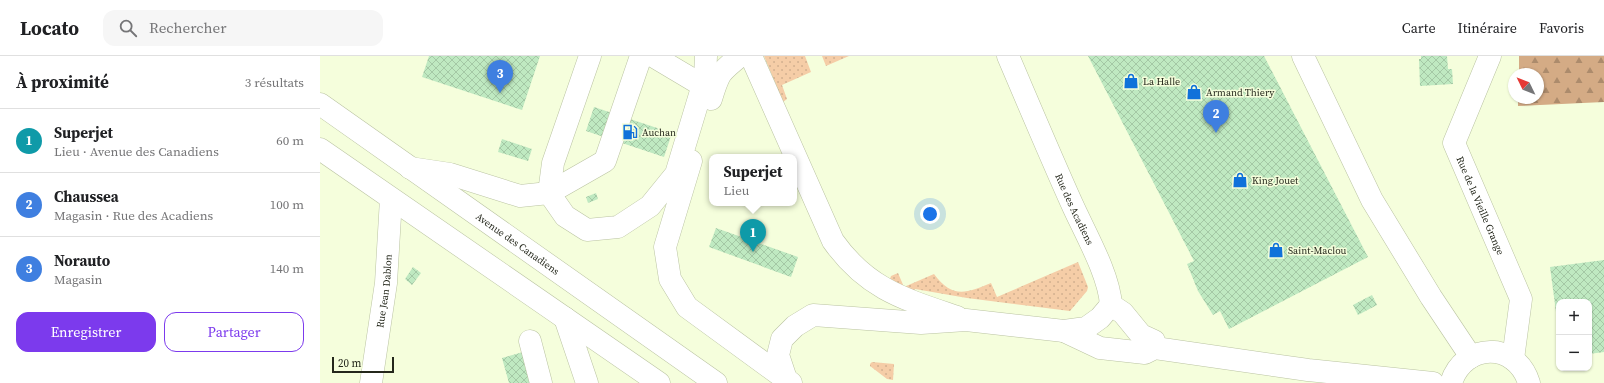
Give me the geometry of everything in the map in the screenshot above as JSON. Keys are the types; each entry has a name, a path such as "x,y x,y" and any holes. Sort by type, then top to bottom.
{"street":[{"path":"590,56 553,163 549,193 564,216 587,230 618,228 650,206 676,174 709,86 718,77 723,69 740,56"},
{"path":"410,168 450,174 520,196 549,193 605,161 641,56"},
{"path":"653,56 696,81 709,86"},
{"path":"706,56 705,78 709,86 665,247 670,279 687,307 788,381"},
{"path":"751,56 794,154"},
{"name":"Rue des Acadiens","path":"1008,56 1104,276 1110,291 1111,305"},
{"path":"1302,56 1372,200 1431,297 1471,356"},
{"name":"Rue de la Vieille Grange","path":"1490,56 1454,143 1521,299 1513,359"},
{"name":"Avenue des Canadiens","path":"320,104 716,383"},
{"path":"320,149 659,383"},
{"path":"797,160 833,241 853,266 871,280 900,297 966,320"},
{"name":"Rue Jean Dablon","path":"371,383 386,283 392,198"},
{"path":"788,381 778,355 782,339 795,326 813,315 921,323 966,320 1064,331 1086,328 1100,318 1111,305 1124,313 1141,335 1154,341 1155,348"},
{"path":"565,318 587,383"},
{"path":"1064,331 1100,348 1146,354 1155,348 1308,370 1433,383"},
{"path":"530,341 541,383"},
{"path":"1451,383 1454,374 1461,364 1471,356 1492,352 1503,354 1513,359 1521,366 1529,383"}],"shaded area":[{"path":"764,56 805,56 811,72 782,85 787,99 783,102"},
{"path":"822,56 849,56 826,66"},
{"path":"1078,262 1088,287 1087,291 1070,311 967,298 915,289 912,293 890,279 891,276 898,273 904,287 934,274 947,287 960,292 974,290 991,283 997,297"},
{"path":"872,362 894,364 893,380 887,379 870,366"}],"green space":[{"path":"1519,56 1604,56 1604,102 1518,106 1518,104 1544,104 1544,68 1519,68"}],"building":[{"path":"429,56 540,56 522,110 422,77"},
{"path":"1088,56 1264,56 1368,257 1229,329 1220,311 1213,315 1198,291 1187,264 1194,261"},
{"path":"1421,56 1447,56 1448,69 1452,69 1453,84 1420,86 1419,59 1421,59"},
{"path":"594,107 672,133 664,157 586,131"},
{"path":"502,139 532,149 528,161 498,152"},
{"path":"596,193 598,199 588,203 586,197"},
{"path":"716,228 798,257 791,277 709,247"},
{"path":"1604,260 1604,352 1592,354 1592,299 1556,299 1556,312 1550,267"},
{"path":"413,267 421,273 412,285 405,279"},
{"path":"1372,295 1377,305 1358,315 1353,305"},
{"path":"523,352 532,383 509,383 502,358"}],"place":[{"name":"La Halle","path":"1131,81"},
{"name":"Armand Thiery","path":"1194,92"},
{"name":"Norauto","path":"500,93"},
{"name":"Auchan","path":"630,132"},
{"name":"Chaussea","path":"1216,133"},
{"name":"King Jouet","path":"1240,180"},
{"name":"Saint-Maclou","path":"1276,250"},
{"name":"Superjet","path":"753,252"}]}
